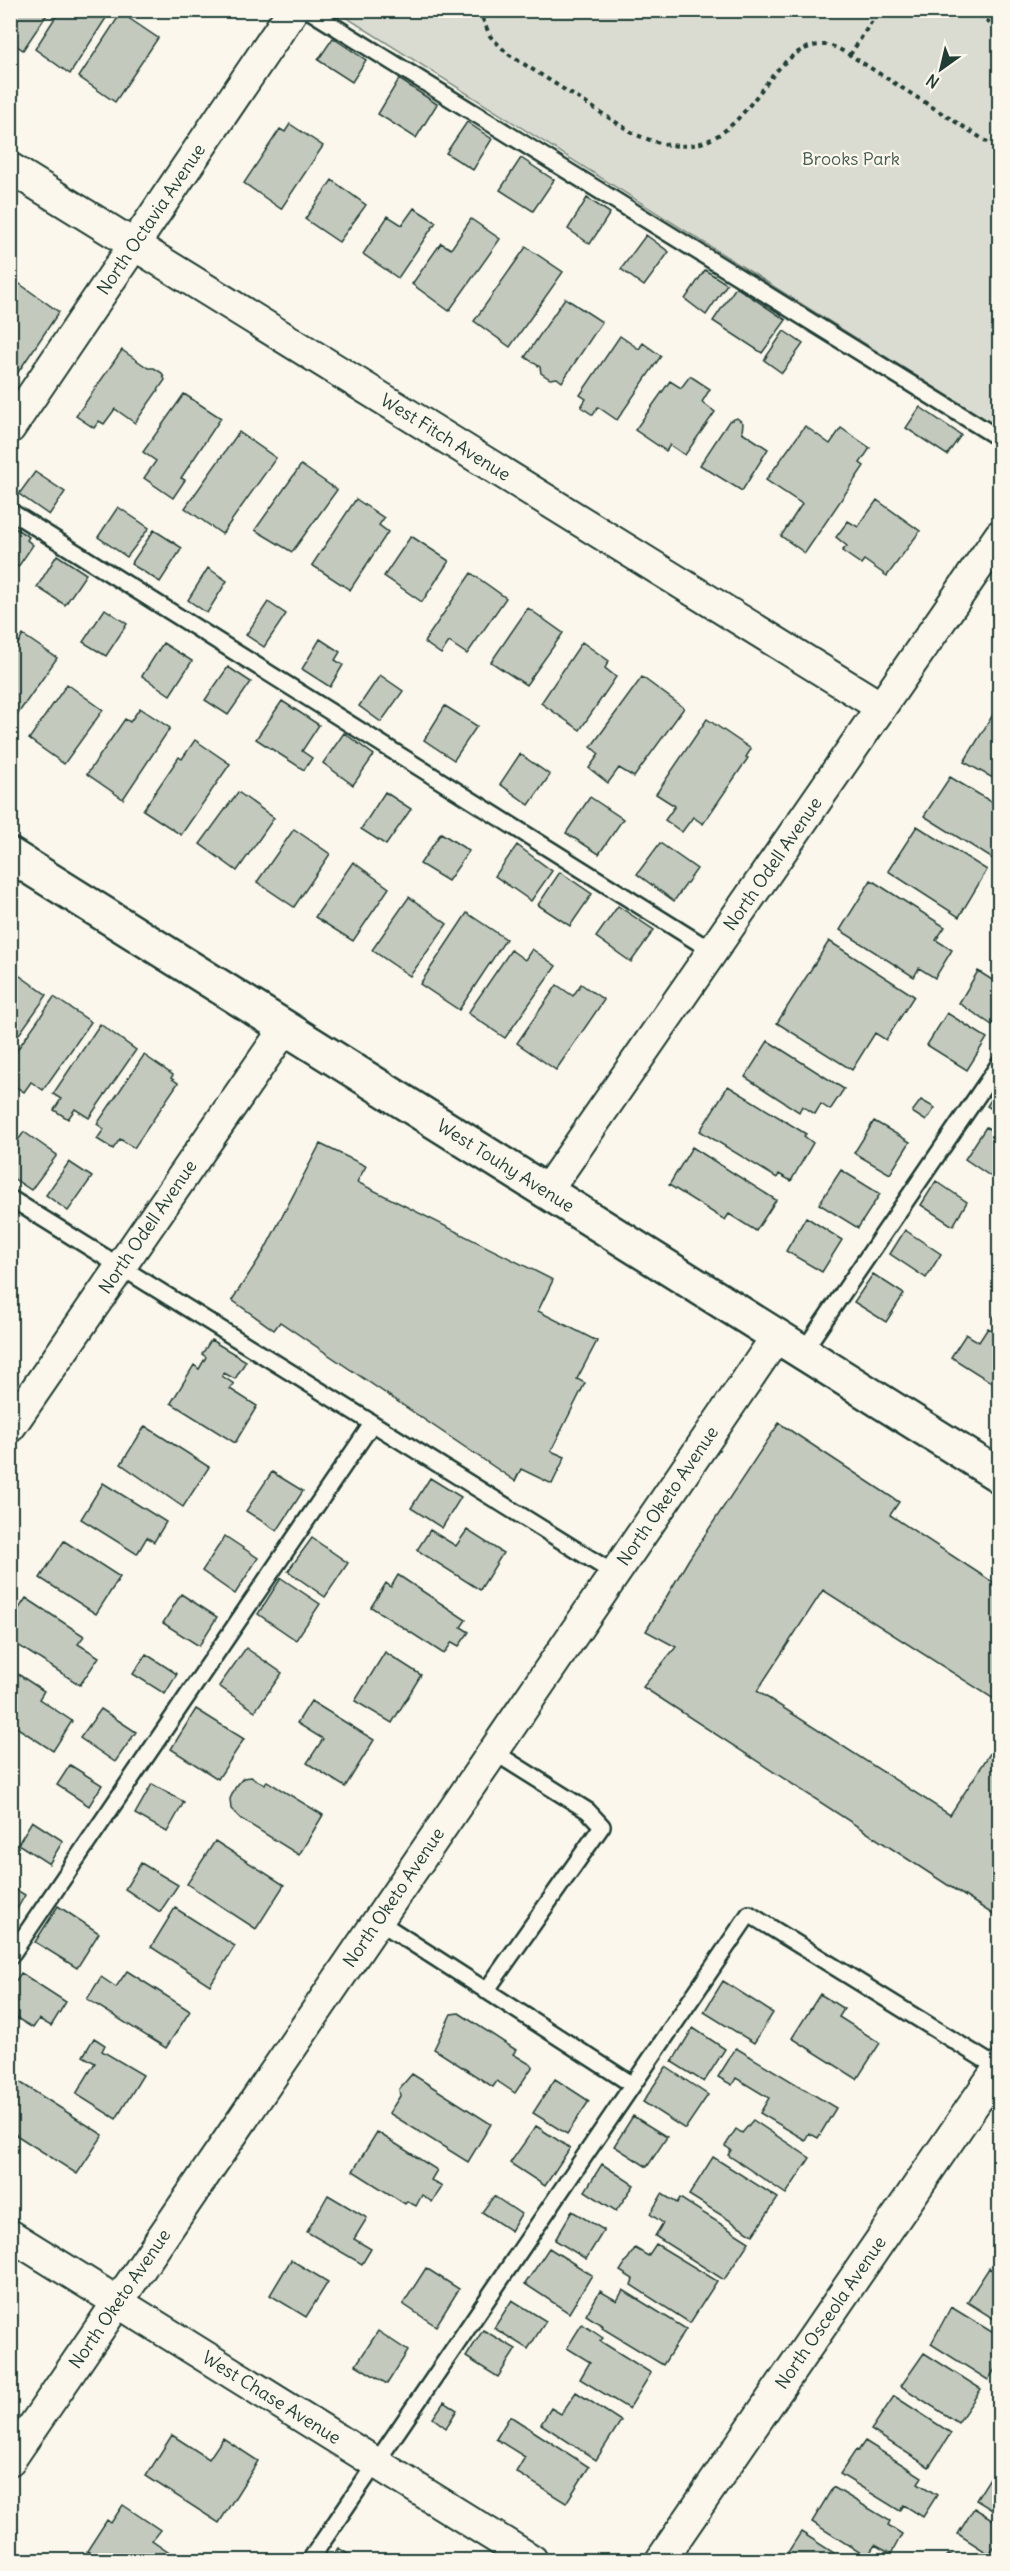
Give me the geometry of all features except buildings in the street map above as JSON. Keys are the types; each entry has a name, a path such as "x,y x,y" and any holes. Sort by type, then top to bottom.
{"main road":[{"name":"West Touhy Avenue","path":"10,855 999,1476"}],"street":[{"name":"North Octavia Avenue","path":"10,428 293,10"},
{"name":"West Fitch Avenue","path":"10,168 881,706"},
{"name":"North Odell Avenue","path":"546,1191 999,535"},
{"name":"North Odell Avenue","path":"10,1427 285,1028"},
{"name":"North Oketo Avenue","path":"10,2460 615,1574 790,1345"},
{"name":"North Osceola Avenue","path":"662,2560 999,2067"},
{"name":"West Chase Avenue","path":"10,2235 532,2560"}],"lane":[{"path":"308,10 999,439"},
{"path":"10,511 712,951"},
{"path":"790,1345 999,1063"},
{"path":"10,1198 615,1574"},
{"path":"10,1957 372,1424"},
{"path":"486,1991 602,1826 588,1811 494,1752"},
{"path":"310,2560 749,1914 999,2067"},
{"path":"378,1921 633,2085"}],"path":[{"path":"480,10 490,36 508,54 633,132 670,146 703,141 732,126 781,67 808,47 832,46 850,55 999,150"},
{"path":"850,55 879,10"},
{"path":"971,10 999,29"}],"green space":[{"name":"Brooks Park","path":"336,11 999,11 999,428"}]}
